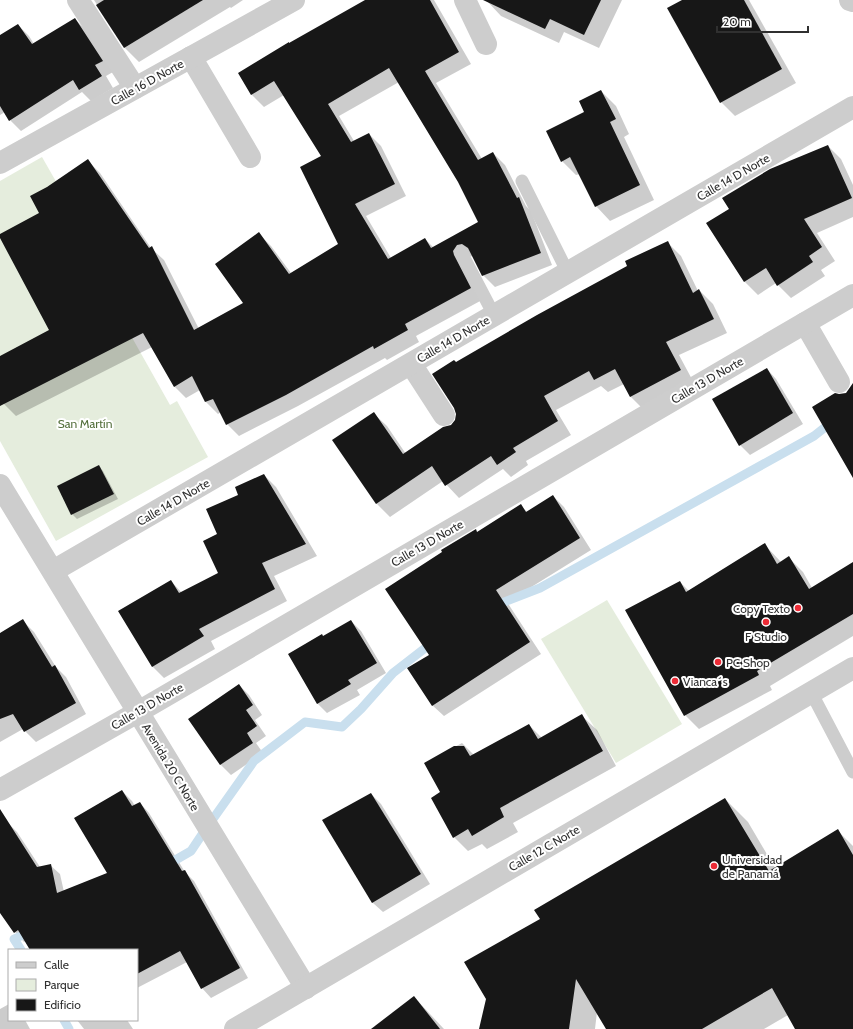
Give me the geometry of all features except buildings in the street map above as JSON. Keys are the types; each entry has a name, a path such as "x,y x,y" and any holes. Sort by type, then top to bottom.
{"street":[{"path":"78,0 135,88"},
{"name":"Calle 16 D Norte","path":"0,164 294,0"},
{"path":"465,0 486,44"},
{"path":"191,57 250,157"},
{"name":"Calle 14 D Norte","path":"53,571 853,107"},
{"name":"Calle 13 D Norte","path":"0,790 138,712 853,295"},
{"path":"806,323 839,382"},
{"path":"411,364 444,415"},
{"name":"Avenida 20 C Norte","path":"0,485 306,988"},
{"name":"Calle 12 C Norte","path":"235,1029 853,668"}],"lane":[{"path":"522,181 568,273"},
{"path":"461,252 494,315"},
{"path":"811,692 853,772"}],"green space":[{"name":"San Martín","path":"42,157 82,227 121,318 170,405 177,401 208,457 56,541 0,441 0,181"},
{"path":"607,600 682,724 616,763 541,639"}],"waterway":[{"path":"494,606 540,588 814,436 833,421"},
{"path":"208,826 254,761 305,722 342,727 361,709 393,673 433,642"},
{"path":"165,866 191,851 207,827"},
{"path":"20,949 14,939 32,931"},
{"path":"65,1021 69,1029"}],"place":[{"name":"Copy Texto","path":"798,608"},
{"name":"F Studio","path":"766,622"},
{"name":"PC Shop","path":"718,662"},
{"name":"Vianca´s","path":"675,681"},
{"name":"Universidad de Panamá","path":"714,866"}]}
